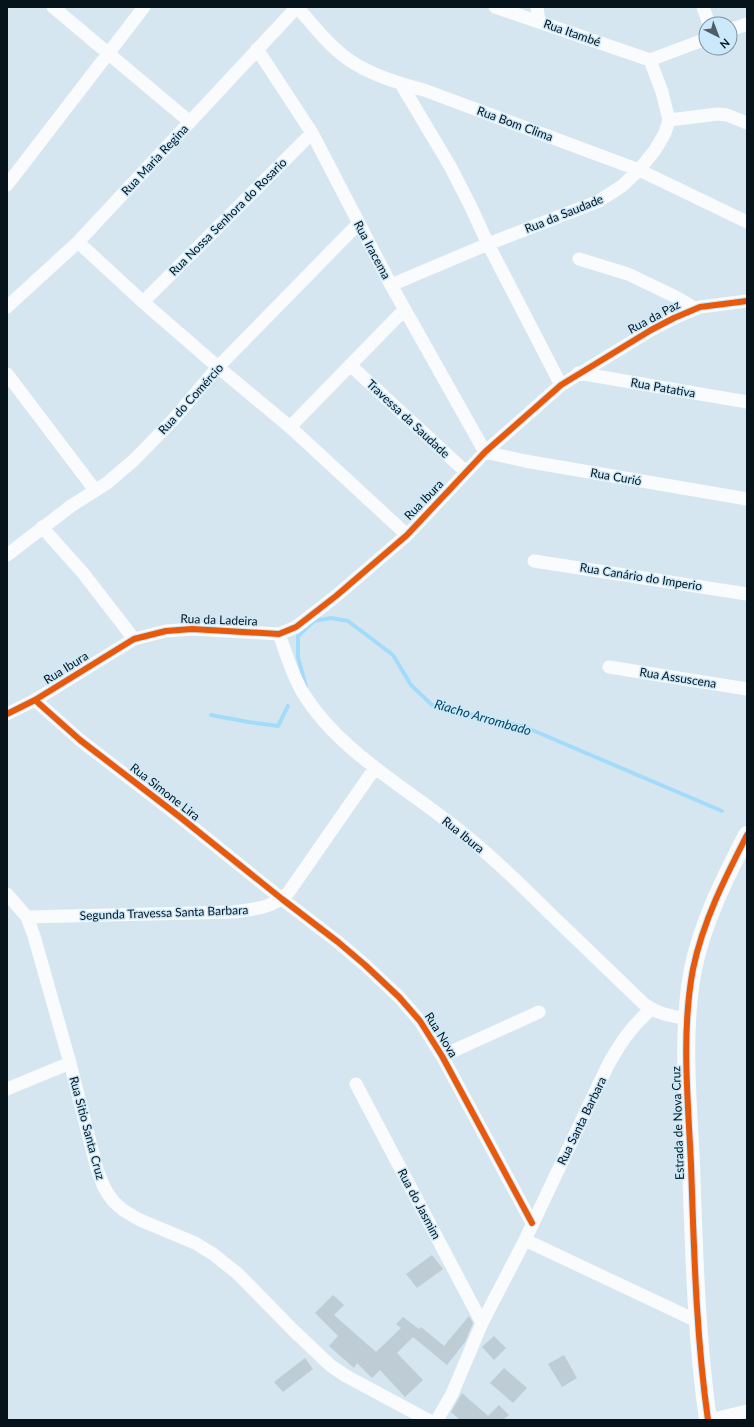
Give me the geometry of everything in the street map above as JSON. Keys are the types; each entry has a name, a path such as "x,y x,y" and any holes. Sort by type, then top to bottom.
{"main road":[{"name":"Estrada de Nova Cruz","path":"708,1420 697,1321 686,1019 694,968 710,913 725,877 747,835"}],"street":[{"path":"53,7 190,122"},
{"path":"7,185 144,7"},
{"name":"Rua Maria Regina","path":"7,307 78,242 297,7"},
{"name":"Rua Bom Clima","path":"297,7 337,50 368,71 401,84 424,90 639,170 747,222"},
{"name":"Rua Itambé","path":"495,7 650,60"},
{"path":"537,7 539,21"},
{"path":"698,42 650,60 662,92 669,120 718,114 727,115 747,123"},
{"name":"Rua Iracema","path":"257,49 312,133 404,310 485,452"},
{"path":"401,84 450,166 488,244 561,385"},
{"name":"Rua da Saudade","path":"391,285 488,244 599,202 622,186 639,170 660,142 665,133 669,120"},
{"name":"Rua Nossa Senhora do Rosario","path":"143,302 312,133"},
{"name":"Rua do Comércio","path":"7,555 94,490 107,483 134,460 172,421 218,368 358,224"},
{"path":"78,242 218,368 290,427 406,535"},
{"path":"578,259 628,274 676,297 696,309"},
{"name":"Rua da Paz","path":"578,374 651,330 674,318 713,304 747,301"},
{"path":"290,427 404,310"},
{"name":"Travessa da Saudade","path":"350,365 466,472"},
{"path":"7,374 94,490"},
{"name":"Rua Ibura","path":"578,374 561,385 485,452 406,535 336,596 291,630 280,634 296,680 308,700 328,726 376,768 470,839 505,870 651,1009 661,1014 686,1019"},
{"name":"Rua Patativa","path":"578,374 747,402"},
{"name":"Rua Curió","path":"485,452 525,462 747,499"},
{"path":"42,528 91,583 134,639"},
{"name":"Rua Canário do Imperio","path":"534,561 747,594"},
{"name":"Rua da Ladeira","path":"134,639 166,631 192,629 280,634"},
{"name":"Rua Ibura","path":"7,714 35,700 134,639"},
{"name":"Rua Assuscena","path":"609,667 747,689"},
{"name":"Rua Simone Lira","path":"35,700 80,740 180,817 282,899"},
{"path":"282,899 376,768"},
{"name":"Rua Sitio Santa Cruz","path":"7,894 27,917 36,942 70,1063 97,1169 103,1185 114,1202 123,1210 140,1220 195,1243 213,1254 237,1273 294,1332 331,1366 346,1376 428,1420"},
{"name":"Segunda Travessa Santa Barbara","path":"27,917 234,912 259,908 282,899"},
{"name":"Rua Nova","path":"282,899 365,965 399,997 420,1021 442,1056 532,1223"},
{"name":"Rua Santa Barbara","path":"437,1420 452,1394 482,1324 619,1045 631,1028 651,1009"},
{"path":"442,1056 538,1012"},
{"path":"7,1089 70,1063"},
{"name":"Rua do Jasmim","path":"356,1084 482,1324"},
{"path":"524,1240 697,1321"},
{"path":"708,1420 747,1410"}],"building":[{"path":"432,1255 443,1269 417,1288 406,1274"},
{"path":"333,1295 344,1305 334,1315 376,1352 401,1328 396,1324 403,1317 419,1329 421,1327 444,1346 469,1316 473,1323 465,1342 447,1365 413,1337 397,1353 423,1380 405,1397 380,1370 372,1378 357,1363 354,1368 329,1346 338,1336 315,1313"},
{"path":"494,1336 506,1348 494,1360 482,1347"},
{"path":"564,1355 577,1378 562,1387 548,1364"},
{"path":"305,1358 313,1369 283,1392 274,1382"},
{"path":"504,1368 527,1388 513,1403 490,1383"},
{"path":"462,1393 488,1416 499,1405 509,1415 503,1420 460,1420 451,1412"}],"waterway":[{"name":"Riacho Arrombado","path":"306,687 298,657 298,636 314,621 331,618 348,621 393,655 411,685 432,705 525,727 722,811"},
{"name":"Riacho Arrombado","path":"211,715 278,726 288,706"}],"cycle path":[{"path":"7,714 35,700 134,639 166,631 192,629 279,634 296,627 336,596 407,535 485,452 561,385 651,330 674,318 700,307 747,301"},
{"path":"35,700 80,740 338,942 399,997 420,1021 442,1056 532,1223"},
{"path":"708,1420 696,1292 686,1066 687,1017 689,993 697,951 716,900 747,835"}]}
